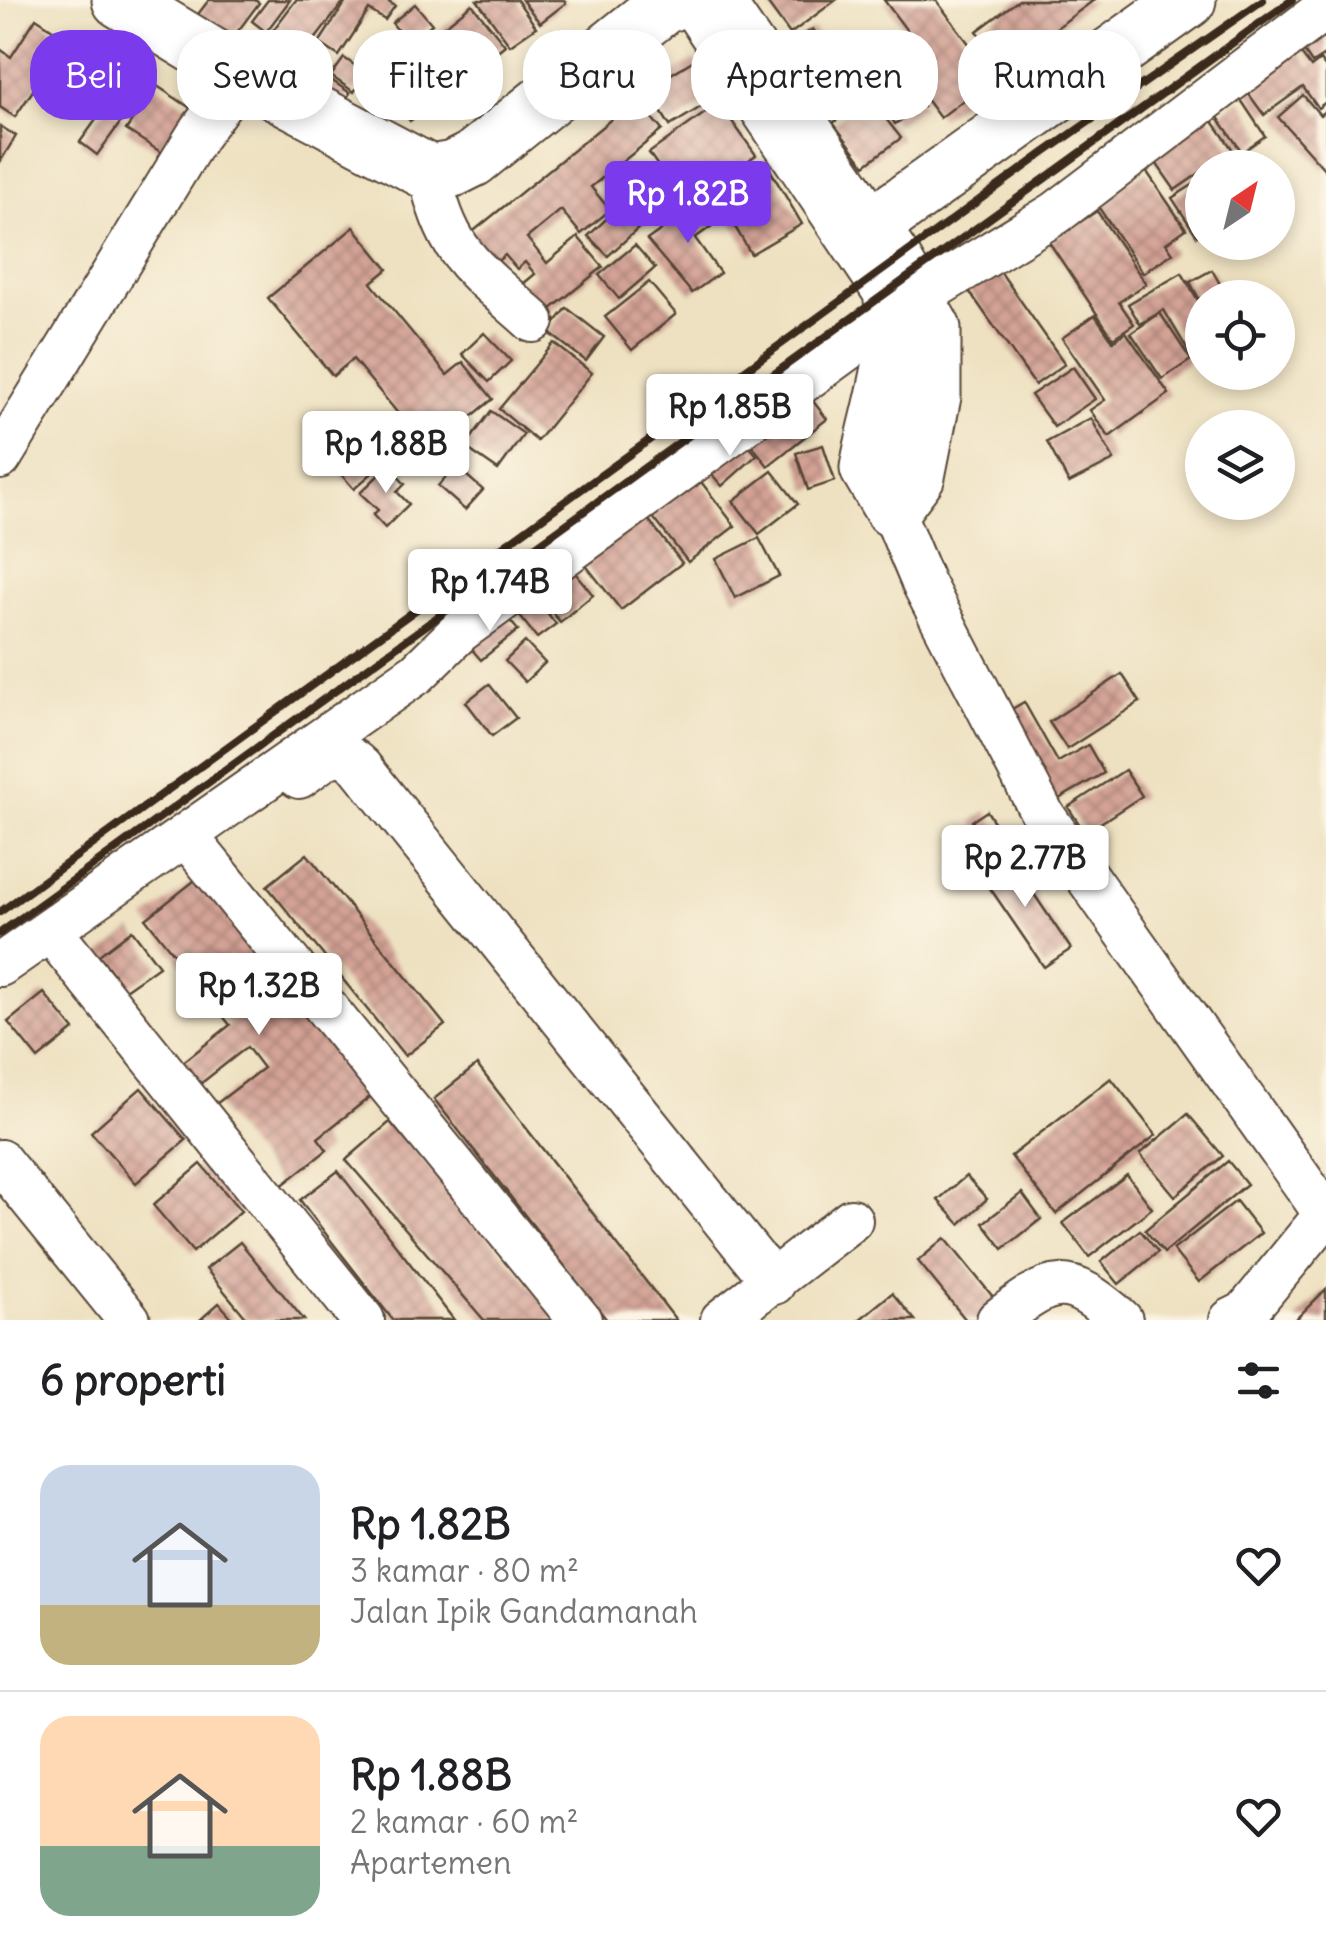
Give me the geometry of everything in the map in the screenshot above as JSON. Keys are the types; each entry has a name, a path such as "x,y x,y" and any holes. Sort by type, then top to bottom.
{"main road":[{"path":"869,228 1188,0"},
{"path":"683,1 869,228 906,306"},
{"path":"329,120 430,173 453,170 683,1"},
{"path":"683,1 881,274 906,306 933,330 933,396 918,476 892,509"},
{"path":"150,8 181,30"}],"street":[{"path":"0,965 417,673 460,631 906,306 1056,213 1326,8"},
{"path":"0,458 147,216 211,120"},
{"path":"430,173 436,208 456,250 532,321"},
{"path":"892,509 923,583 1043,815 1322,1200 1245,1312 1231,1320"},
{"path":"0,996 196,848 326,758 348,754 774,1283"},
{"path":"196,848 580,1320"},
{"path":"65,949 363,1320"},
{"path":"0,1162 129,1320"},
{"path":"722,1320 851,1220"},
{"path":"1274,1320 1326,1256"},
{"path":"998,1320 1048,1287 1070,1286 1086,1290 1121,1320"}],"building":[{"path":"209,0 259,3 239,30 211,30 195,18"},
{"path":"268,0 290,0 268,30 252,21"},
{"path":"296,0 345,0 322,30 273,30"},
{"path":"347,0 385,0 395,6 385,20 369,10 339,56 333,52 333,30 327,30"},
{"path":"477,0 517,0 536,27 523,30 523,36 510,45 503,30 499,30"},
{"path":"522,0 564,0 566,3 540,23"},
{"path":"765,0 836,0 795,30 787,30"},
{"path":"884,0 936,0 959,30 958,104 940,118 938,30 906,30"},
{"path":"1019,0 1094,0 1054,30 978,30"},
{"path":"415,4 432,24 424,30 398,30 392,23"},
{"path":"472,4 493,30 440,30"},
{"path":"36,18 54,30 30,30 30,95 15,117 0,107 0,49 11,57"},
{"path":"1326,21 1326,61 1323,56 1312,63 1297,41"},
{"path":"1293,43 1311,67 1320,60 1326,68 1326,102 1318,108 1303,87 1264,115 1240,82"},
{"path":"344,58 353,64 353,91 333,77"},
{"path":"691,62 691,113 670,126 666,120 671,120 671,74"},
{"path":"333,81 350,93 333,115"},
{"path":"157,86 177,99 177,120 202,120 175,161 126,130 133,120 157,120"},
{"path":"1303,95 1320,115 1326,110 1326,171 1278,117"},
{"path":"1241,100 1265,136 1241,150 1217,116"},
{"path":"1205,110 1233,150 1185,150 1185,183 1175,190 1147,150"},
{"path":"96,120 122,120 97,155 80,142"},
{"path":"610,120 654,120 662,130 591,187 610,210 581,234 561,210 527,238 547,263 578,237 603,267 535,322 511,294 535,274 525,262 517,269 505,255 484,272 459,243"},
{"path":"695,120 731,120 756,155 685,205 649,153"},
{"path":"887,120 901,138 865,165 833,123"},
{"path":"0,126 16,136 0,162"},
{"path":"766,163 802,224 751,254 715,193"},
{"path":"1147,172 1185,230 1166,243 1173,253 1143,273 1093,199"},
{"path":"1185,190 1185,218 1172,198"},
{"path":"634,193 654,214 608,256 588,236"},
{"path":"706,198 722,219 695,238 720,273 692,293 647,240"},
{"path":"1097,211 1146,284 1119,302 1134,324 1113,338 1049,242"},
{"path":"354,227 388,269 371,283 447,375 463,362 493,399 429,451 353,359 333,376 268,298"},
{"path":"635,245 655,268 619,299 599,275"},
{"path":"997,267 1065,364 1035,385 967,288"},
{"path":"1212,270 1218,280 1194,280"},
{"path":"1182,273 1186,280 1185,345 1164,310 1140,324 1128,304"},
{"path":"649,282 676,314 632,350 605,317"},
{"path":"567,308 604,337 586,361 548,332"},
{"path":"1160,313 1185,351 1185,364 1162,379 1131,333"},
{"path":"1095,315 1113,341 1126,332 1169,394 1109,437 1090,410 1105,400 1062,338"},
{"path":"484,333 511,361 489,382 462,354"},
{"path":"554,343 592,373 537,441 499,409"},
{"path":"1073,367 1095,399 1054,427 1031,395"},
{"path":"805,391 827,419 768,466 746,437"},
{"path":"491,411 524,434 498,470 465,447"},
{"path":"1091,418 1114,460 1069,483 1047,442"},
{"path":"737,433 757,455 722,486 703,464"},
{"path":"363,434 387,460 354,489 332,464"},
{"path":"823,445 835,481 808,490 796,453"},
{"path":"388,466 405,484 397,492 409,504 385,528 373,515 378,510 360,493"},
{"path":"456,466 483,490 465,510 438,486"},
{"path":"692,470 735,526 688,562 645,507"},
{"path":"772,471 798,504 759,534 733,501"},
{"path":"638,506 682,563 621,610 577,554"},
{"path":"759,538 779,576 735,598 716,559"},
{"path":"564,559 593,595 560,622 531,586"},
{"path":"531,592 556,624 537,638 512,606"},
{"path":"498,607 518,630 481,660 462,638"},
{"path":"525,642 545,663 525,682 505,661"},
{"path":"1122,674 1140,702 1067,749 1049,722"},
{"path":"489,684 516,718 492,736 466,702"},
{"path":"1024,702 1058,762 1088,745 1104,773 1050,804 1000,716"},
{"path":"1125,770 1142,796 1085,833 1068,807"},
{"path":"987,811 1008,844 993,854 972,821"},
{"path":"307,854 445,1025 405,1056 267,886"},
{"path":"1007,854 1071,949 1044,967 979,872"},
{"path":"199,877 371,1096 318,1138 327,1150 280,1187 216,1104 263,1068 247,1047 199,1085 182,1063 230,1025 146,919"},
{"path":"132,930 159,966 125,990 99,955"},
{"path":"44,993 74,1030 38,1059 8,1022"},
{"path":"477,1065 676,1320 607,1320 434,1099"},
{"path":"1111,1078 1156,1135 1056,1214 1011,1156"},
{"path":"141,1088 186,1140 136,1183 91,1132"},
{"path":"1188,1114 1223,1156 1175,1196 1140,1154"},
{"path":"390,1122 561,1320 484,1320 346,1160"},
{"path":"1228,1161 1247,1184 1164,1253 1145,1230"},
{"path":"201,1164 241,1211 193,1252 153,1205"},
{"path":"338,1171 454,1320 393,1320 332,1242 300,1200"},
{"path":"1127,1175 1152,1208 1089,1257 1063,1223"},
{"path":"966,1176 987,1199 960,1224 938,1200"},
{"path":"1022,1193 1041,1219 1003,1249 983,1223"},
{"path":"1236,1201 1261,1233 1199,1282 1173,1250"},
{"path":"1140,1230 1158,1252 1119,1284 1101,1262"},
{"path":"945,1238 998,1303 977,1320 966,1320 918,1261"},
{"path":"240,1242 304,1320 248,1320 206,1269"},
{"path":"1326,1289 1326,1320 1295,1320"},
{"path":"892,1293 915,1320 859,1320"},
{"path":"219,1303 234,1320 200,1320"}],"railway":[{"path":"0,912 1044,153 1263,0"},
{"path":"0,933 1292,0"}]}
